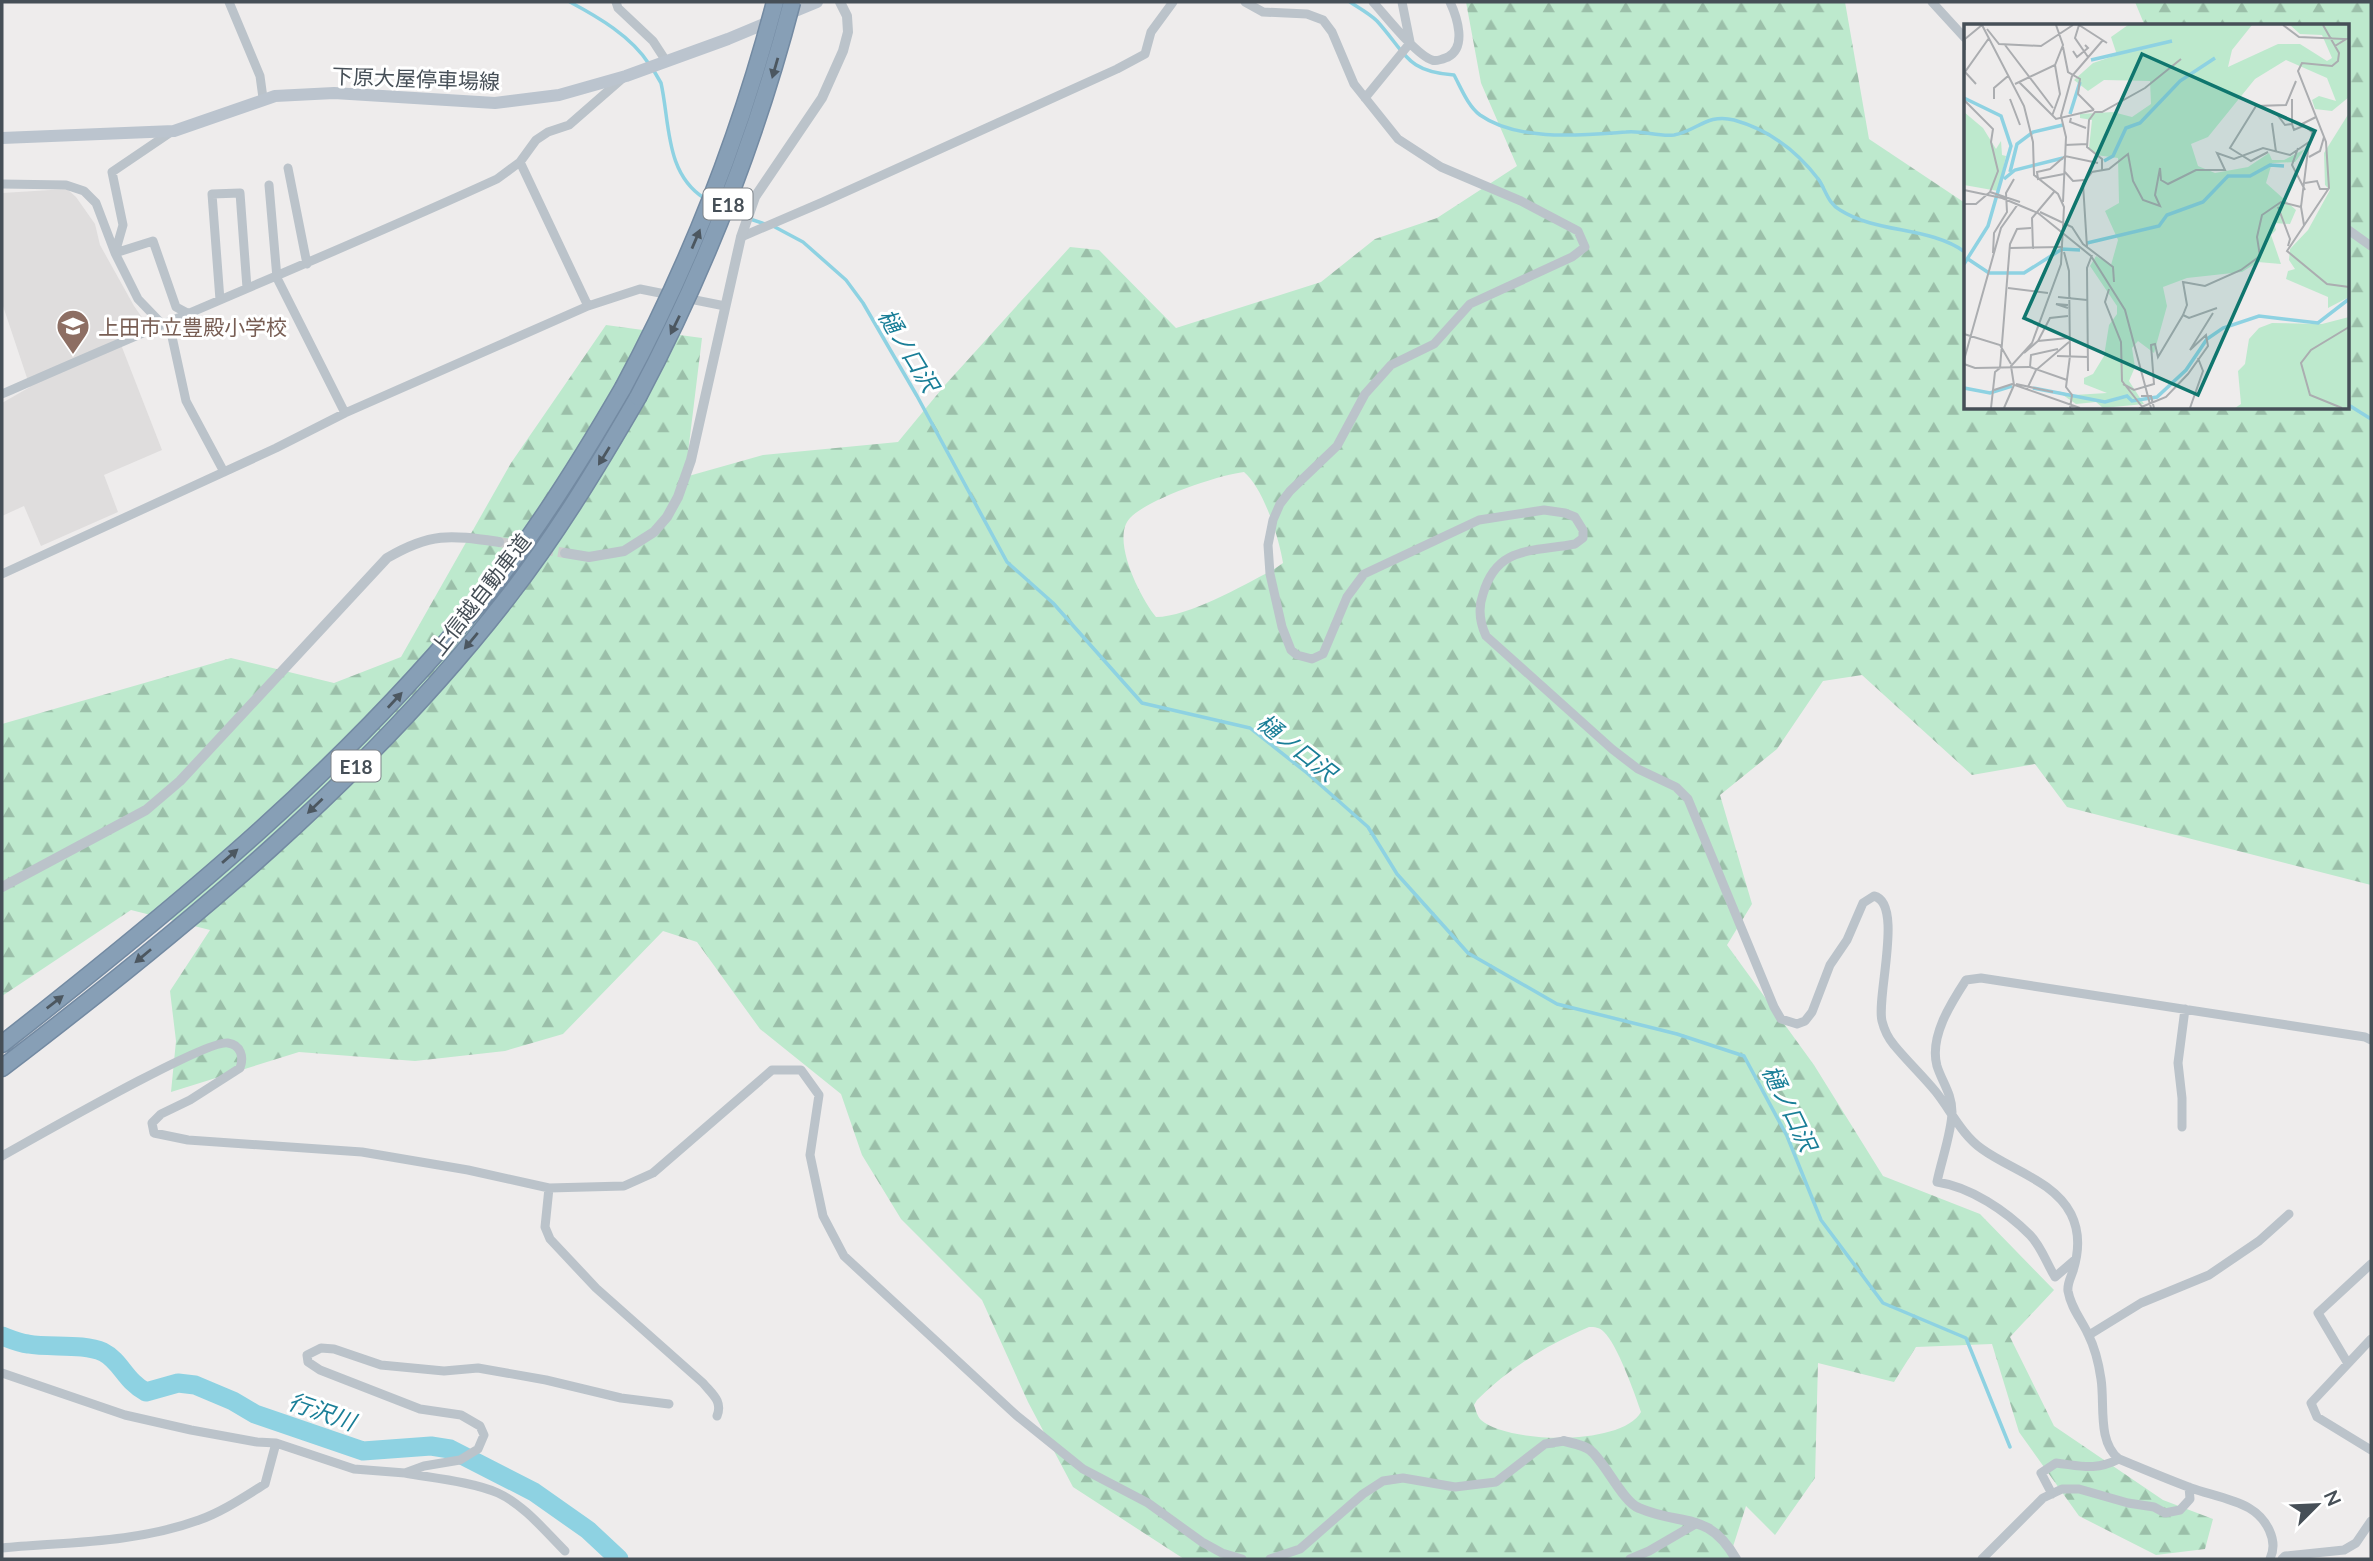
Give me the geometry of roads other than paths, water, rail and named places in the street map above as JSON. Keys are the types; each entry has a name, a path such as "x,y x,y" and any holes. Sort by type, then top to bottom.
{"highway":[{"name":"上信越自動車道","path":"2,1044 236,852 334,762 417,676 493,586 562,487 623,388 675,287 712,200 741,120 775,2"},
{"name":"上信越自動車道","path":"2,1068 134,963 302,818 391,732 516,586 578,496 638,397 689,296 736,182 772,78 792,2"}],"main road":[{"name":"下原大屋停車場線","path":"2,138 174,131 263,98 334,93 495,103 559,96 625,76 728,39 817,2"}],"street":[{"path":"229,2 260,76 263,98"},
{"path":"616,2 618,8 653,41 662,63"},
{"path":"565,553 589,557 624,551 654,532 667,517 678,497 691,460 741,237 755,197 822,98 843,51 848,32 847,16 840,2"},
{"path":"741,237 1136,59 1145,54 1151,32 1173,2"},
{"path":"1248,3 1260,2"},
{"path":"1373,2 1410,43 1431,60 1440,61 1454,53 1458,43 1455,14 1450,2"},
{"path":"1402,2 1410,43"},
{"path":"1932,2 1964,37"},
{"path":"1248,3 1263,12 1307,14 1323,20 1332,32 1354,84 1398,138 1441,167 1521,201 1578,232 1585,247 1572,257 1470,304 1434,344 1391,365 1365,394 1337,446 1280,504 1273,520 1269,545 1270,574 1290,650 1305,659 1318,657 1326,648 1347,597 1364,574 1479,520 1544,510 1575,517 1583,530 1580,541 1514,554 1502,560 1492,570 1481,600 1482,627 1486,636 1612,749 1638,769 1676,787 1688,799 1774,1007 1782,1019 1797,1024 1808,1018 1830,965 1847,940 1864,903 1874,896 1879,897 1887,912 1888,921 1881,1012 1886,1032 1893,1044 1914,1066 1975,1143 2040,1182 2065,1204 2074,1222 2078,1253 2067,1288 2074,1311 2089,1335 2101,1379 2105,1435 2111,1452 2119,1459 2189,1488 2249,1508 2266,1524 2271,1533 2274,1549 2270,1559"},
{"path":"1365,98 1410,43"},
{"path":"2,394 247,288 277,278 497,179 520,162 536,140 548,132 569,125 625,76"},
{"path":"115,253 124,225 112,172 174,131"},
{"path":"520,162 588,306"},
{"path":"288,168 307,264"},
{"path":"2,184 66,185 84,191 96,203 115,253 138,299 166,324 186,401 224,472"},
{"path":"269,184 277,278 345,414"},
{"path":"220,300 212,194 240,193 247,288"},
{"path":"2348,230 2371,246"},
{"path":"115,253 153,241 176,307 189,314"},
{"path":"2,574 345,414 588,306 640,289 725,306"},
{"path":"2,887 146,810 180,781 387,558 412,543 438,537 499,542"},
{"path":"2077,1259 2054,1277 2031,1236 1981,1196 1958,1186 1937,1182 1952,1113 1948,1087 1937,1064 1937,1037 1966,980 1980,978 2371,1040"},
{"path":"2182,1126 2178,1063 2185,1009"},
{"path":"2,1156 167,1067 218,1044 228,1043 238,1047 242,1054 240,1068 190,1100 161,1114 152,1124 154,1133 188,1140 362,1152 468,1170 549,1188 624,1186 653,1173 772,1070 801,1070 819,1095 810,1155 823,1216 844,1256 1016,1415 1083,1469 1148,1503 1202,1542 1222,1553 1242,1559"},
{"path":"549,1188 545,1227 550,1239 596,1288 703,1383 718,1400 717,1416"},
{"path":"2089,1335 2141,1303 2209,1275 2259,1241 2289,1214"},
{"path":"2347,1362 2318,1313 2371,1264"},
{"path":"2371,1339 2311,1403 2317,1418 2371,1450"},
{"path":"405,1473 424,1466 460,1460 478,1449 484,1435 480,1426 461,1415 420,1409 320,1370 308,1362 307,1355 321,1348 334,1349 381,1366 443,1371 478,1368 546,1380 621,1398 669,1404"},
{"path":"2,1373 125,1415 204,1433 276,1443 354,1469 405,1473 498,1493 530,1516 565,1551"},
{"path":"1270,1559 1300,1549 1363,1494 1383,1481 1403,1478 1455,1487 1496,1482 1545,1444 1564,1441 1589,1450 1636,1508 1697,1523 1716,1532 1736,1559"},
{"path":"2,1548 112,1539 156,1532 200,1520 237,1502 265,1484 276,1443"},
{"path":"2052,1494 2041,1473 2056,1462 2104,1467 2119,1459"},
{"path":"1982,1559 2043,1498 2062,1489 2079,1489 2128,1503 2154,1507 2165,1513 2180,1510 2190,1499 2189,1488"},
{"path":"2282,1559 2285,1556 2344,1550 2356,1543 2371,1521"},
{"path":"1630,1559 1697,1523"}],"waterway":[{"name":"樋ノ口沢","path":"570,2 623,36 649,64"},
{"path":"1350,2 1377,21 1416,65 1426,70 1454,75 1472,107 1495,124 1551,135 1632,132 1674,135 1716,119 1734,120 1771,136 1792,151 1811,170 1830,200 1840,210 1870,223 1936,238 1964,251"},
{"name":"樋ノ口沢","path":"654,71 661,83 676,161 691,188 704,198"},
{"name":"樋ノ口沢","path":"729,212 765,224"},
{"name":"樋ノ口沢","path":"773,226 803,242 846,280 863,303 917,396 1007,562 1053,603 1142,703 1250,728 1307,773 1368,827 1397,874 1468,953 1557,1004 1677,1034 1744,1056 1787,1136 1821,1220 1883,1303 1966,1338 2010,1447"},
{"path":"2348,405 2371,419"},
{"name":"行沢川","path":"2,1336 28,1344 95,1349 114,1360 133,1382 146,1392 178,1383 195,1385 233,1401 255,1414 363,1451 431,1446 450,1449 534,1492 588,1530 619,1559"}],"tunnel":[{"path":"499,542 565,553"}],"place":[{"name":"上田市立豊殿小学校","path":"73,356"}]}
